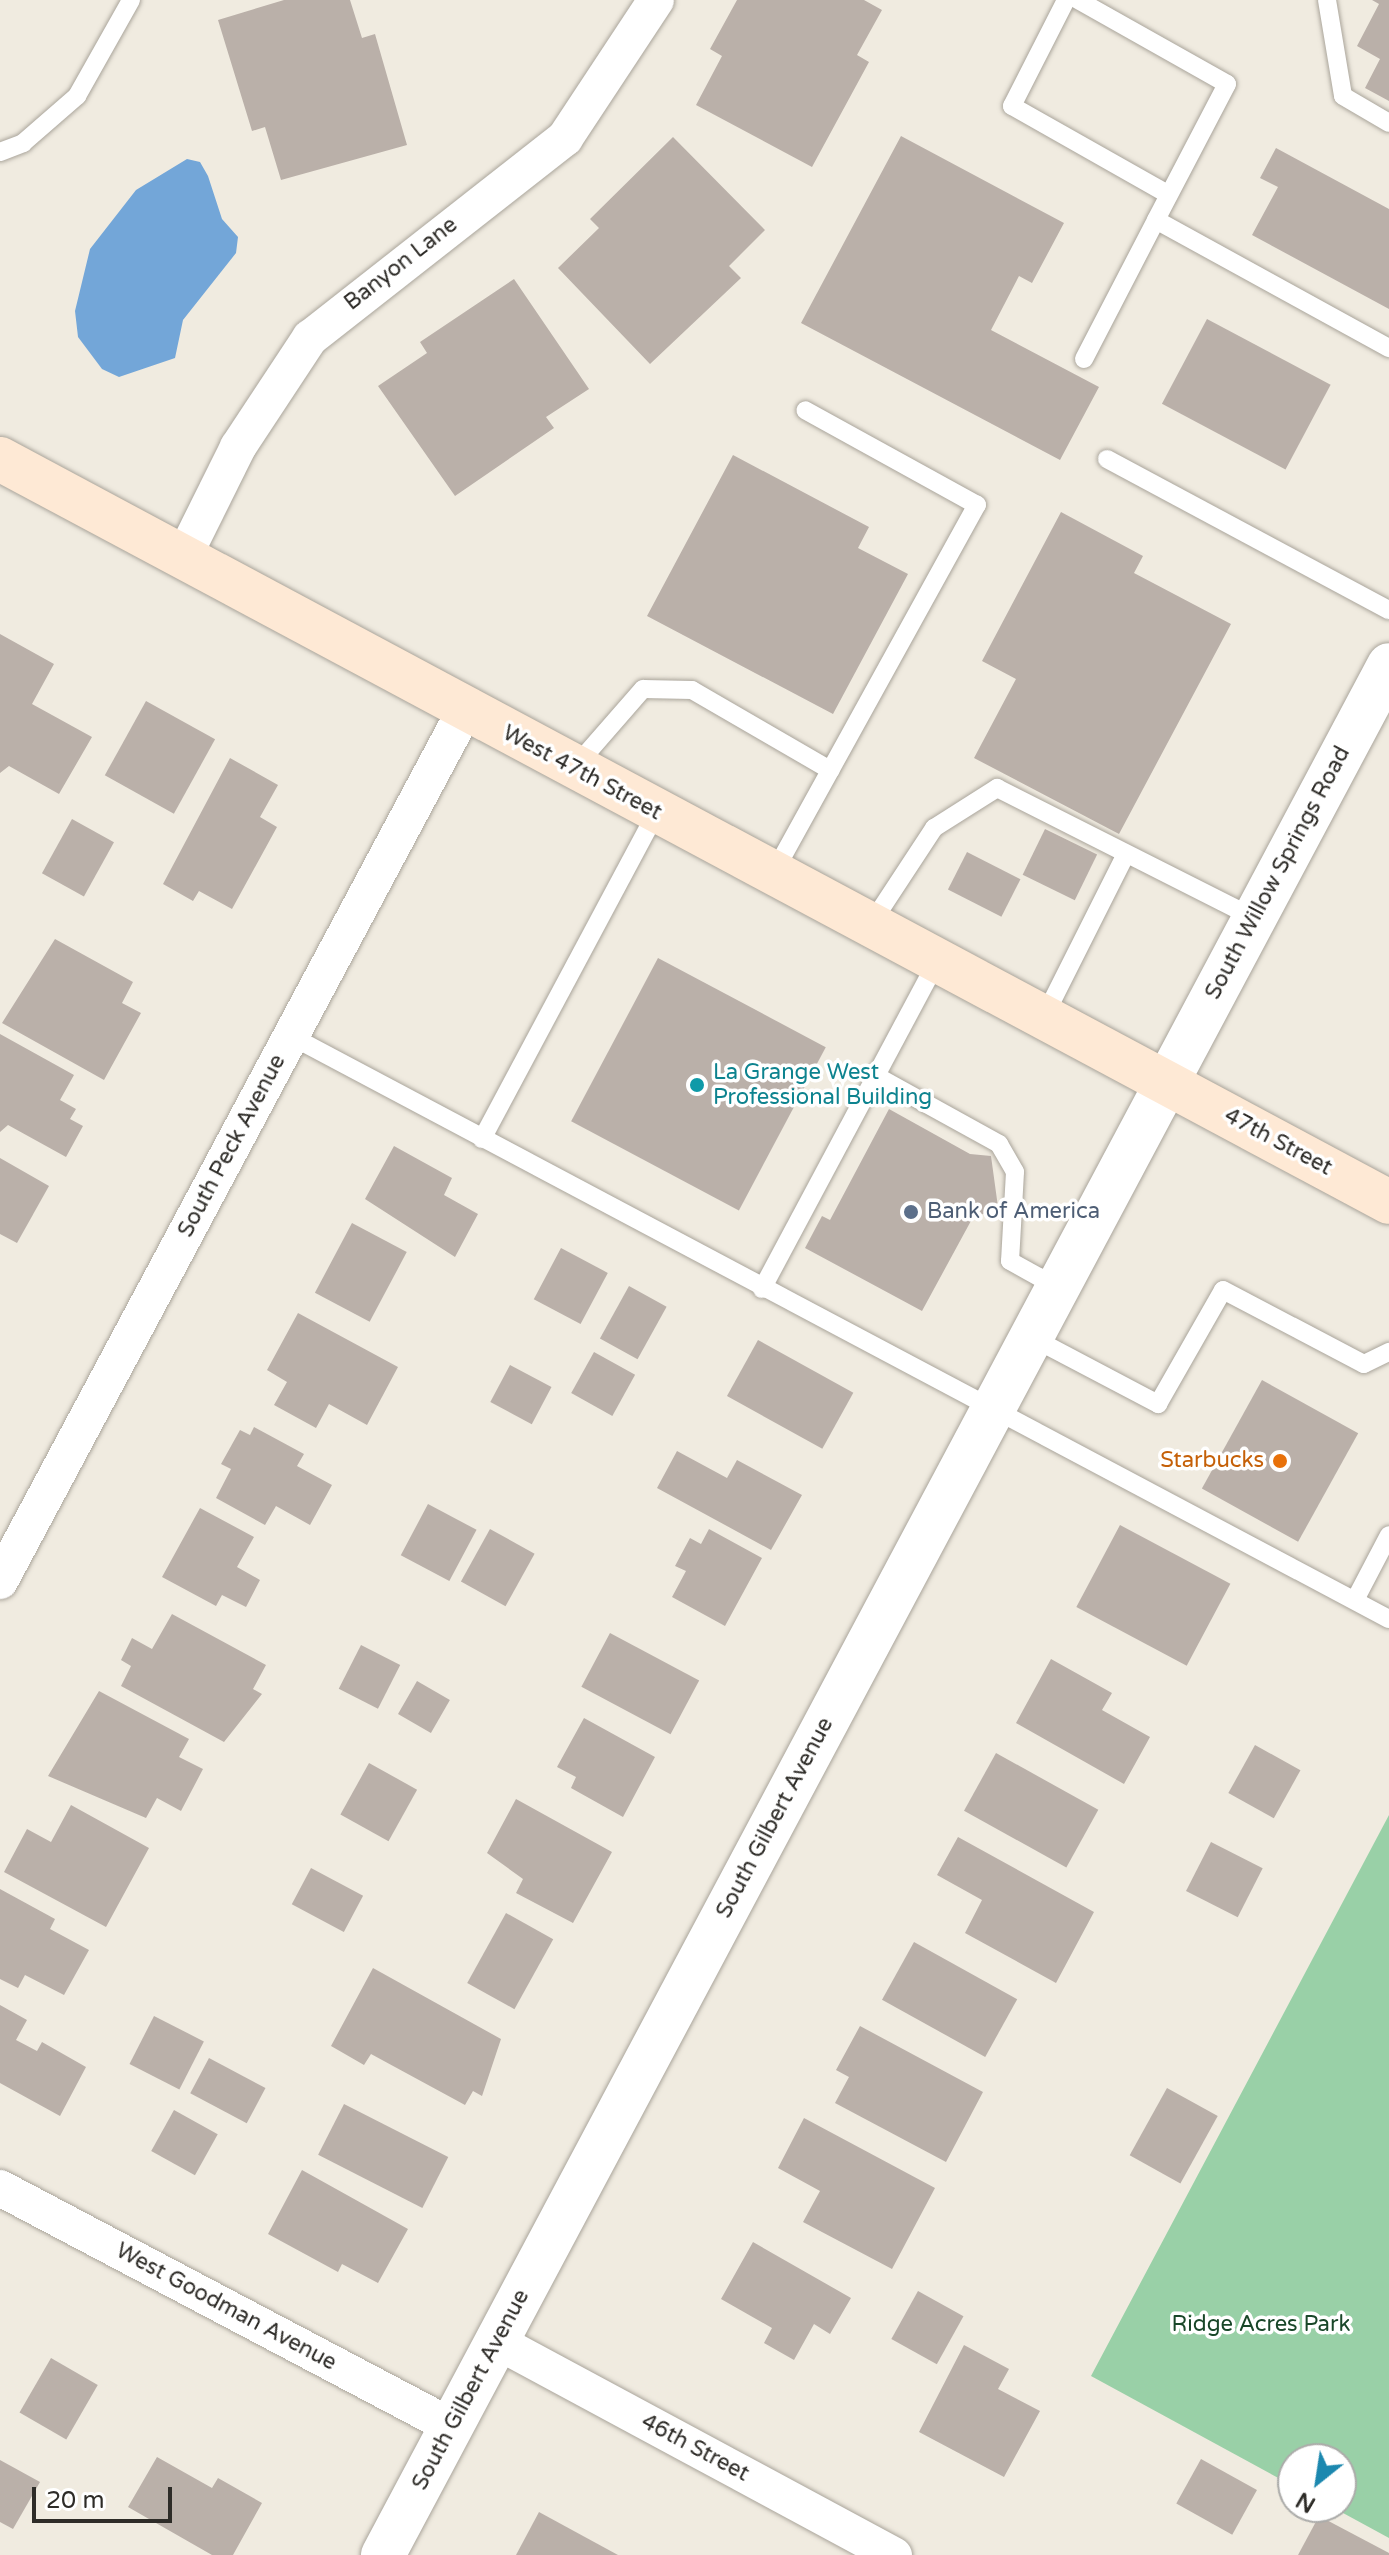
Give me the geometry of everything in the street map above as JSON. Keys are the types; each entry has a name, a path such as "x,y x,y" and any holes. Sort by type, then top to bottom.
{"main road":[{"name":"West 47th Street","path":"0,459 656,813 1166,1081"},
{"name":"47th Street","path":"1166,1081 1389,1202"}],"street":[{"name":"Banyon Lane","path":"183,558 238,447 310,338 565,138 656,0"},
{"name":"South Willow Springs Road","path":"1166,1081 1389,665"},
{"name":"South Peck Avenue","path":"0,1581 465,710"},
{"name":"South Gilbert Avenue","path":"383,2555 1166,1081"},
{"name":"West Goodman Avenue","path":"0,2188 451,2426"},
{"name":"46th Street","path":"496,2341 894,2555"}],"lane":[{"path":"0,152 23,143 77,96 131,0"},
{"path":"1066,0 1012,106 1169,195"},
{"path":"1078,0 1227,84 1084,359"},
{"path":"1327,0 1343,96 1389,123"},
{"path":"1156,220 1389,348"},
{"path":"773,874 977,505 805,410"},
{"path":"1107,459 1389,610"},
{"path":"574,768 643,689 692,690 830,770"},
{"path":"870,926 934,828 997,788 1254,918"},
{"path":"482,1139 656,813"},
{"path":"1044,1017 1126,854"},
{"path":"762,1289 937,961"},
{"path":"291,1036 991,1411 1389,1619"},
{"path":"876,1076 999,1144 1015,1172 1010,1261 1057,1287"},
{"path":"1030,1337 1158,1404 1223,1290 1364,1364 1389,1352"},
{"path":"1355,1600 1389,1535"}],"green space":[{"name":"Ridge Acres Park","path":"1389,1815 1389,2538 1357,2521 1357,2443 1277,2443 1277,2477 1091,2376"}],"water":[{"path":"187,159 200,162 208,176 222,219 238,237 236,253 183,320 175,358 119,377 102,369 78,337 75,311 90,249 136,190"}],"building":[{"path":"284,0 350,0 362,38 375,34 407,145 281,180 265,127 252,131 218,20"},
{"path":"737,0 864,0 882,10 857,55 869,62 812,167 696,105 722,56 710,49"},
{"path":"1372,0 1389,0 1389,101 1365,88 1380,59 1357,46 1379,4"},
{"path":"901,136 1064,223 1032,283 1019,276 991,330 1099,387 1060,460 801,323"},
{"path":"673,137 765,230 729,266 741,278 650,364 558,268 599,228 590,219"},
{"path":"1276,148 1389,209 1389,309 1252,235 1278,187 1260,178"},
{"path":"514,279 589,389 546,417 554,428 455,496 378,386 427,353 420,342"},
{"path":"1207,319 1331,385 1286,469 1162,404"},
{"path":"733,455 869,527 858,548 908,574 833,714 647,616"},
{"path":"1061,512 1143,556 1134,573 1231,624 1119,834 974,758 1016,679 982,661"},
{"path":"0,634 54,664 32,704 92,737 59,794 9,766 0,773"},
{"path":"146,701 215,739 174,814 105,775"},
{"path":"230,758 278,785 260,817 277,827 232,909 199,891 193,901 163,884"},
{"path":"72,819 114,842 84,896 42,873"},
{"path":"1045,829 1097,854 1075,900 1023,875"},
{"path":"967,852 1020,879 1001,917 948,889"},
{"path":"55,939 133,982 122,1003 141,1013 104,1080 2,1023"},
{"name":"La Grange West Professional Building","path":"658,958 826,1047 739,1211 571,1121"},
{"path":"0,1034 74,1075 60,1100 76,1109 70,1119 83,1126 66,1157 8,1125 0,1132"},
{"name":"Bank of America","path":"889,1109 970,1154 991,1156 998,1207 972,1219 922,1311 805,1248 822,1216 830,1220"},
{"path":"394,1146 452,1178 444,1195 478,1214 455,1257 365,1199"},
{"path":"0,1158 49,1186 17,1243 0,1234"},
{"path":"352,1223 407,1252 370,1322 315,1293"},
{"path":"561,1248 608,1273 581,1324 534,1299"},
{"path":"629,1286 667,1307 638,1359 600,1338"},
{"path":"298,1313 398,1367 367,1425 329,1404 316,1428 274,1405 287,1382 267,1370"},
{"path":"758,1340 853,1393 822,1449 727,1396"},
{"path":"594,1352 635,1375 612,1416 571,1393"},
{"path":"510,1365 551,1387 532,1424 490,1402"},
{"name":"Starbucks","path":"1262,1380 1358,1433 1298,1542 1202,1488"},
{"path":"254,1427 304,1454 297,1466 332,1485 310,1525 276,1506 265,1525 216,1498 231,1469 221,1464 240,1430 250,1435"},
{"path":"677,1451 727,1478 737,1460 802,1495 771,1550 657,1488"},
{"path":"428,1504 477,1530 449,1581 401,1555"},
{"path":"200,1508 254,1537 237,1567 260,1580 246,1607 222,1595 216,1606 162,1577"},
{"path":"1120,1525 1230,1584 1187,1666 1076,1607"},
{"path":"490,1529 535,1554 506,1606 461,1581"},
{"path":"709,1529 762,1558 725,1626 672,1597 686,1571 675,1566 690,1538 701,1544"},
{"path":"172,1614 266,1665 253,1689 262,1694 224,1742 121,1686 131,1666 121,1660 132,1638 152,1649"},
{"path":"610,1633 699,1680 671,1734 581,1687"},
{"path":"361,1645 400,1665 378,1709 339,1689"},
{"path":"1051,1659 1112,1693 1102,1710 1150,1737 1124,1784 1016,1723"},
{"path":"417,1681 450,1700 431,1733 398,1714"},
{"path":"99,1691 189,1739 179,1757 203,1769 181,1811 157,1798 146,1818 48,1776"},
{"path":"584,1718 655,1757 623,1817 571,1788 576,1777 557,1767"},
{"path":"1255,1745 1300,1770 1274,1818 1228,1793"},
{"path":"996,1753 1098,1810 1066,1867 964,1811"},
{"path":"369,1763 417,1790 389,1841 340,1815"},
{"path":"516,1799 612,1852 573,1923 516,1893 523,1879 487,1853"},
{"path":"71,1805 149,1848 106,1927 4,1872 27,1829 51,1842"},
{"path":"958,1837 1094,1912 1056,1983 965,1933 982,1900 937,1875"},
{"path":"1211,1842 1263,1868 1238,1917 1186,1891"},
{"path":"311,1868 363,1896 344,1932 292,1904"},
{"path":"0,1889 55,1919 50,1929 89,1950 64,1995 25,1975 18,1988 0,1979"},
{"path":"506,1913 553,1939 514,2009 467,1983"},
{"path":"914,1942 1017,1999 985,2057 882,2000"},
{"path":"373,1968 501,2039 482,2096 473,2091 465,2105 371,2054 364,2065 331,2046"},
{"path":"0,2005 27,2020 16,2040 37,2051 42,2042 86,2067 60,2116 0,2083"},
{"path":"154,2016 204,2041 179,2090 129,2064"},
{"path":"860,2026 983,2092 946,2162 835,2103 849,2077 836,2070"},
{"path":"209,2058 266,2088 247,2123 190,2093"},
{"path":"1167,2088 1218,2116 1180,2183 1130,2155"},
{"path":"344,2104 448,2157 422,2208 318,2155"},
{"path":"174,2110 218,2134 195,2175 151,2151"},
{"path":"804,2118 935,2188 892,2269 803,2222 820,2191 778,2168"},
{"path":"302,2170 408,2229 378,2283 342,2264 338,2272 268,2234"},
{"path":"753,2242 851,2298 830,2334 814,2324 794,2360 764,2343 772,2328 721,2299"},
{"path":"918,2291 963,2316 937,2364 891,2339"},
{"path":"964,2345 1009,2369 998,2389 1040,2411 1004,2477 919,2432"},
{"path":"51,2358 98,2385 66,2440 20,2413"},
{"path":"157,2457 212,2488 218,2478 262,2503 233,2555 212,2555 128,2507"},
{"path":"1201,2459 1257,2490 1232,2535 1176,2504"},
{"path":"0,2460 40,2482 13,2529 0,2522"},
{"path":"539,2512 618,2555 516,2555"},
{"path":"1315,2523 1332,2523 1389,2553 1389,2555 1298,2555"}],"place":[{"name":"La Grange West Professional Building","path":"697,1085"},
{"name":"Bank of America","path":"911,1212"},
{"name":"Starbucks","path":"1280,1461"}]}
